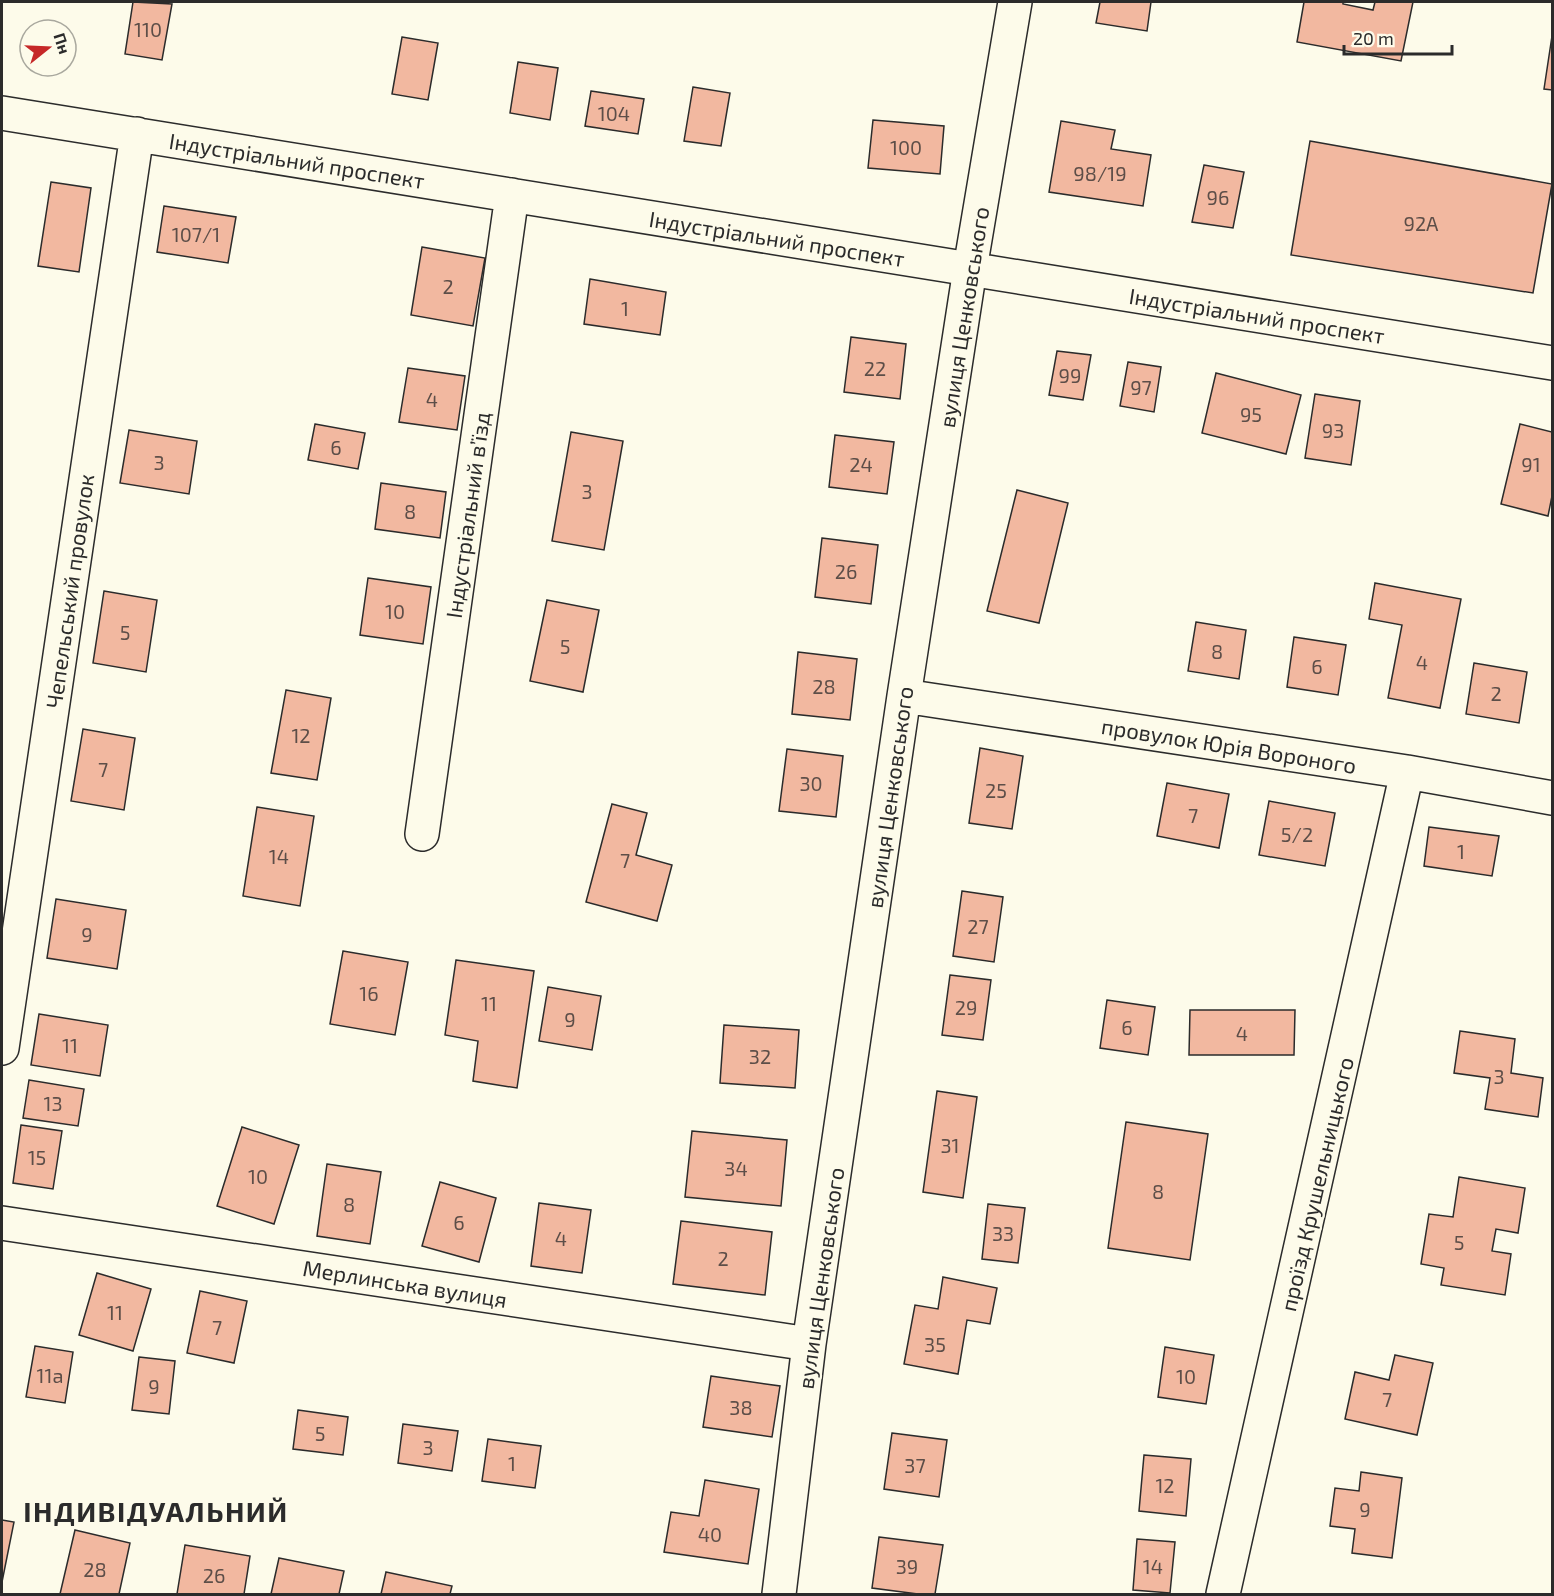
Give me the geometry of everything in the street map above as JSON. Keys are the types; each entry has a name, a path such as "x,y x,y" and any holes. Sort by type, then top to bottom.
{"street":[{"name":"вулиця Ценковського","path":"779,1594 809,1344 904,696 970,269 1015,2"},
{"name":"Індустріальний проспект","path":"2,112 1552,363"},
{"name":"Чепельський провулок","path":"2,1048 137,134"},
{"name":"Індустріальний в’їзд","path":"422,834 512,195"},
{"name":"провулок Юрія Вороного","path":"904,696 1407,772 1552,798"},
{"name":"проїзд Крушельницького","path":"1223,1594 1407,772"},
{"name":"Мерлинська вулиця","path":"2,1223 809,1344"}],"building":[{"path":"133,2 172,4 162,60 125,54"},
{"path":"1100,2 1151,2 1147,31 1096,23"},
{"path":"1304,2 1343,2 1343,4 1373,10 1375,2 1413,2 1401,61 1297,42"},
{"path":"1552,36 1552,90 1544,89"},
{"path":"402,37 438,43 428,100 392,94"},
{"path":"518,62 558,68 550,120 510,113"},
{"path":"693,87 730,93 721,146 684,141"},
{"path":"591,91 644,99 638,134 585,126"},
{"path":"873,120 944,126 940,174 868,168"},
{"path":"1061,121 1115,130 1111,149 1151,155 1143,206 1049,192"},
{"path":"1310,141 1552,184 1533,293 1291,255"},
{"path":"1204,165 1244,172 1233,228 1192,222"},
{"path":"51,182 91,188 79,272 38,266"},
{"path":"164,206 236,217 228,263 157,252"},
{"path":"422,247 485,258 473,326 411,315"},
{"path":"590,279 666,292 660,335 584,324"},
{"path":"851,337 906,344 900,399 844,392"},
{"path":"1057,351 1091,355 1083,400 1049,395"},
{"path":"1128,362 1161,367 1154,412 1120,406"},
{"path":"408,368 465,376 457,430 399,422"},
{"path":"1216,373 1301,395 1286,454 1202,433"},
{"path":"1315,394 1360,401 1351,465 1305,458"},
{"path":"315,424 365,433 358,469 308,460"},
{"path":"1520,424 1552,432 1552,496 1548,516 1501,504"},
{"path":"129,430 197,441 189,494 120,483"},
{"path":"571,432 623,441 604,550 552,541"},
{"path":"835,435 894,442 887,494 829,487"},
{"path":"381,483 446,492 440,538 375,529"},
{"path":"1017,490 1068,503 1039,623 987,611"},
{"path":"822,538 878,545 871,604 815,597"},
{"path":"368,578 431,587 423,644 360,635"},
{"path":"1375,583 1461,599 1440,708 1388,698 1402,625 1369,619"},
{"path":"104,591 157,600 146,672 93,663"},
{"path":"547,600 599,610 583,692 530,681"},
{"path":"1196,622 1246,630 1239,679 1188,671"},
{"path":"1294,637 1346,645 1338,695 1287,687"},
{"path":"798,652 857,659 850,720 792,714"},
{"path":"1474,663 1527,672 1519,723 1466,714"},
{"path":"286,690 331,698 317,780 271,773"},
{"path":"83,729 135,738 124,810 71,801"},
{"path":"980,748 1023,756 1012,829 969,823"},
{"path":"787,749 843,756 836,817 779,811"},
{"path":"1167,783 1229,794 1219,848 1157,836"},
{"path":"1269,801 1335,813 1325,866 1259,855"},
{"path":"612,804 647,813 636,855 672,865 657,921 586,902"},
{"path":"257,807 314,816 300,906 243,896"},
{"path":"1429,827 1499,836 1492,876 1424,866"},
{"path":"962,891 1003,897 994,962 953,956"},
{"path":"56,899 126,910 117,969 47,958"},
{"path":"343,951 408,962 395,1035 330,1024"},
{"path":"456,960 534,971 517,1088 473,1081 478,1041 445,1035"},
{"path":"950,975 991,980 983,1040 942,1035"},
{"path":"548,987 601,996 592,1050 539,1041"},
{"path":"1107,1000 1155,1007 1148,1055 1100,1048"},
{"path":"1190,1010 1295,1010 1294,1055 1189,1055"},
{"path":"39,1014 108,1025 100,1076 31,1065"},
{"path":"724,1025 799,1030 795,1088 720,1083"},
{"path":"1460,1031 1515,1039 1511,1073 1543,1078 1538,1117 1485,1109 1490,1078 1454,1073"},
{"path":"29,1080 84,1089 78,1126 23,1118"},
{"path":"937,1091 977,1097 963,1198 923,1192"},
{"path":"1126,1122 1208,1134 1190,1260 1108,1248"},
{"path":"21,1125 62,1131 53,1189 13,1183"},
{"path":"242,1127 299,1145 274,1224 217,1206"},
{"path":"692,1131 787,1140 781,1206 685,1197"},
{"path":"327,1164 381,1172 370,1244 317,1236"},
{"path":"1459,1177 1525,1188 1518,1233 1496,1229 1492,1251 1511,1254 1505,1295 1441,1285 1444,1268 1421,1264 1429,1214 1453,1217"},
{"path":"440,1182 496,1198 479,1262 422,1246"},
{"path":"539,1203 591,1210 582,1273 531,1266"},
{"path":"988,1204 1025,1208 1018,1263 982,1259"},
{"path":"681,1221 772,1232 765,1295 673,1284"},
{"path":"97,1273 151,1289 133,1351 79,1335"},
{"path":"943,1277 997,1288 990,1324 967,1320 958,1374 904,1364 915,1305 938,1309"},
{"path":"200,1291 247,1301 234,1363 187,1353"},
{"path":"35,1346 73,1352 65,1403 26,1397"},
{"path":"1165,1347 1214,1355 1206,1404 1158,1397"},
{"path":"1395,1355 1433,1363 1417,1435 1345,1419 1355,1372 1389,1380"},
{"path":"139,1357 175,1361 169,1414 132,1410"},
{"path":"711,1376 780,1386 772,1437 703,1427"},
{"path":"298,1410 348,1417 343,1455 293,1449"},
{"path":"403,1424 458,1431 452,1471 398,1463"},
{"path":"892,1433 947,1440 939,1497 884,1489"},
{"path":"488,1439 541,1446 535,1488 482,1481"},
{"path":"1144,1455 1191,1459 1186,1516 1139,1511"},
{"path":"1361,1472 1402,1478 1392,1558 1352,1553 1355,1529 1330,1526 1335,1488 1359,1491"},
{"path":"705,1480 759,1489 748,1564 664,1552 671,1512 699,1516"},
{"path":"2,1520 14,1522 2,1582"},
{"path":"75,1530 130,1543 119,1594 60,1594"},
{"path":"879,1537 943,1545 935,1594 872,1588"},
{"path":"1137,1539 1175,1542 1170,1593 1133,1590"},
{"path":"185,1545 250,1556 244,1594 177,1594"},
{"path":"279,1558 344,1571 339,1594 271,1594"},
{"path":"386,1572 452,1586 450,1594 381,1594"}],"district":[{"name":"ІНДИВІДУАЛЬНИЙ","path":"156,1511"}]}
